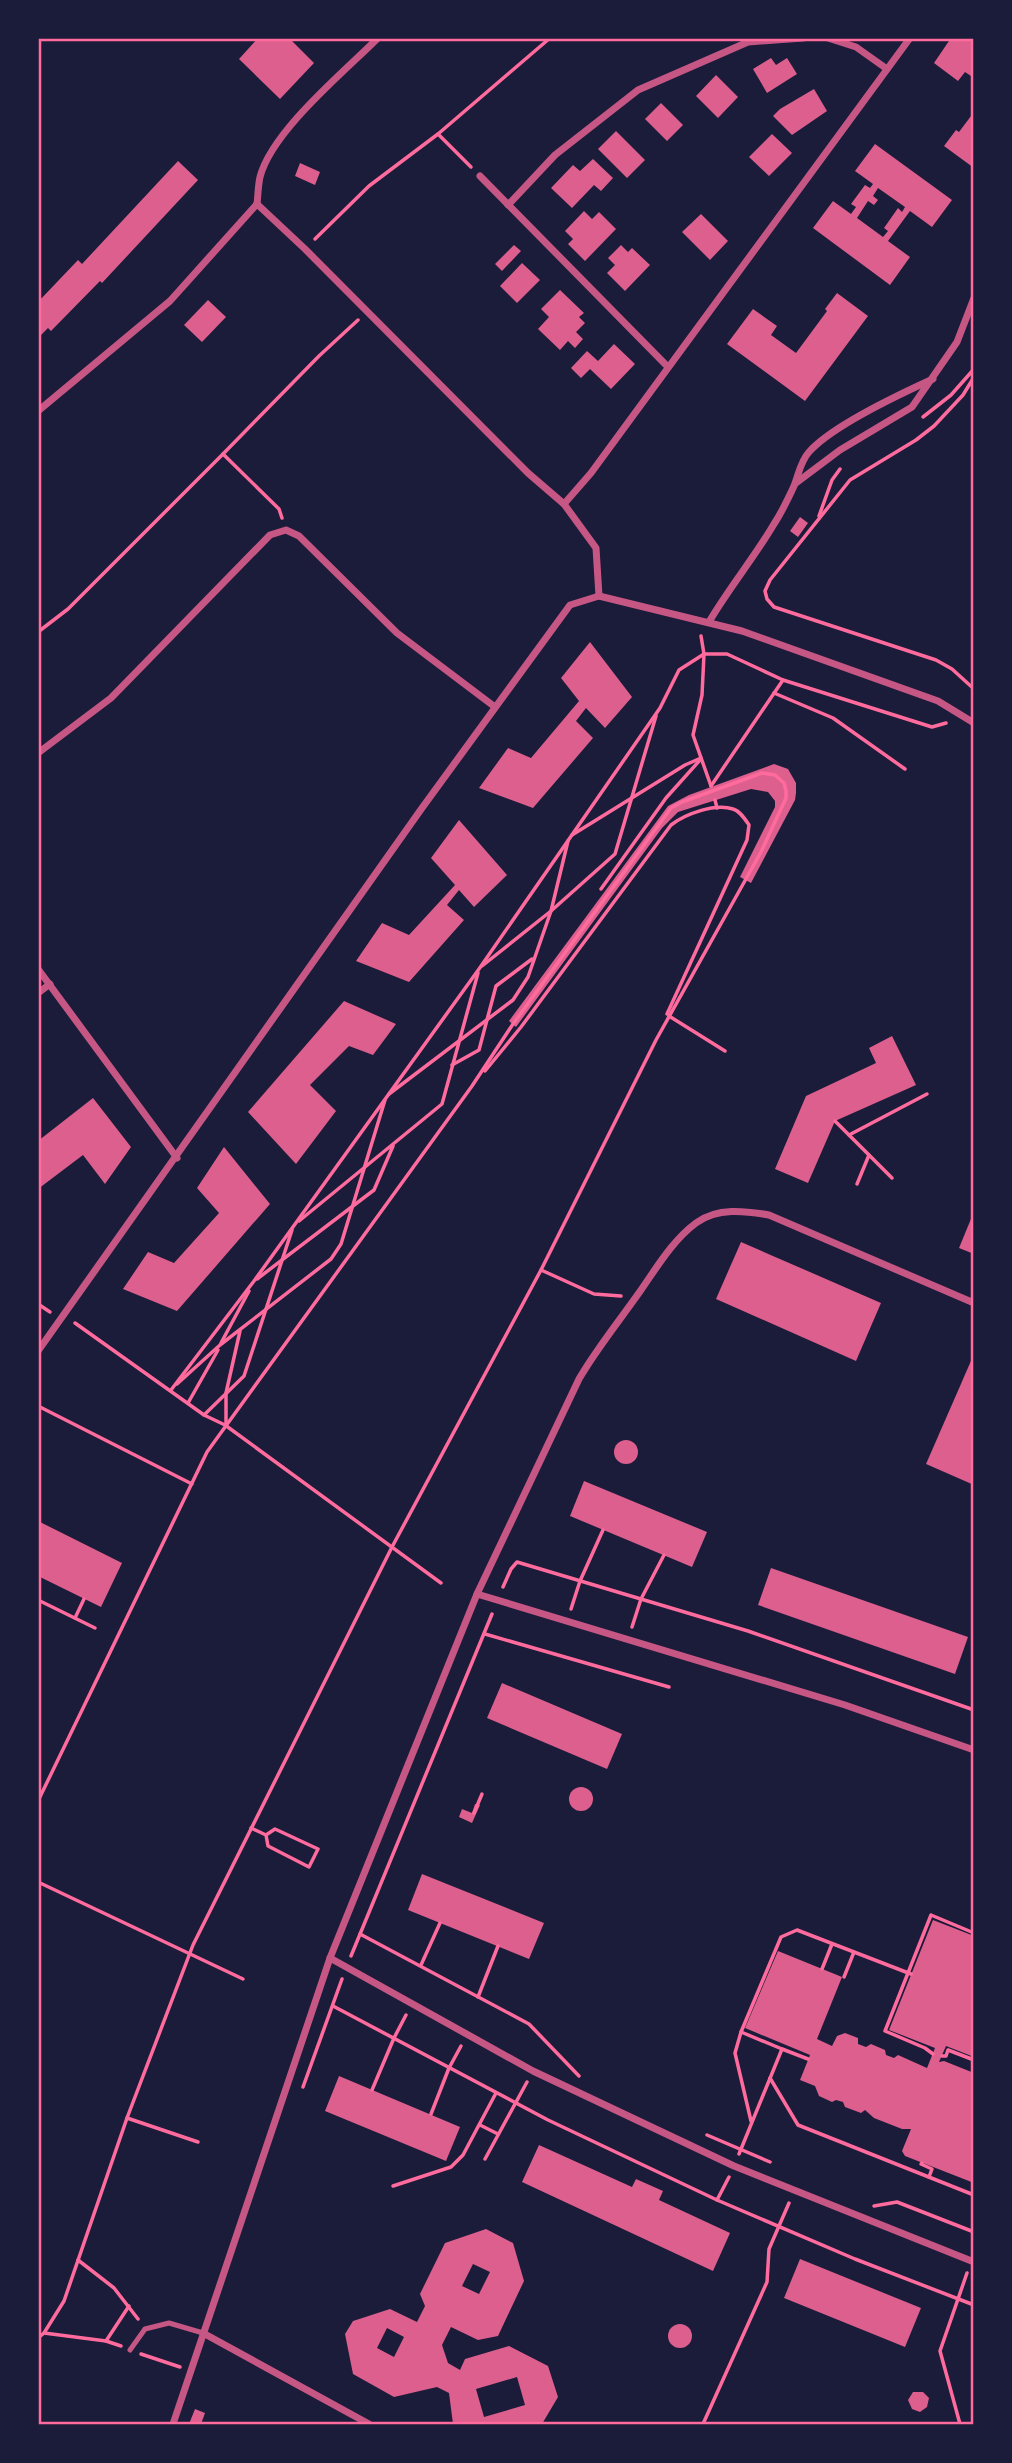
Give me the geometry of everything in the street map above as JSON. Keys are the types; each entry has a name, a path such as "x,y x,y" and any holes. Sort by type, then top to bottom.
{"street":[{"path":"38,411 170,301 257,204 260,177 273,150 300,116 379,38"},
{"path":"508,205 555,155 638,90 748,42 803,38"},
{"path":"828,38 856,47 887,69"},
{"path":"564,504 592,474 910,38"},
{"path":"480,176 668,367"},
{"path":"257,204 368,311 528,473 564,504 596,548 599,596"},
{"path":"795,483 841,450 912,407 957,342 974,298"},
{"path":"709,622 775,523 795,483 799,468 809,452 833,433 897,395 933,379"},
{"path":"38,753 111,698 270,534 286,530 299,536 397,633 495,707"},
{"path":"38,1351 570,605 599,596 742,631 925,696 957,711 974,723"},
{"path":"38,969 177,1158"},
{"path":"38,993 50,984"},
{"path":"173,2424 330,1958 477,1594 580,1377 636,1297 669,1251 697,1222 719,1213 743,1210 785,1221 974,1303"},
{"path":"477,1594 845,1705 974,1750"},
{"path":"330,1958 533,2071 734,2166 972,2261"},
{"path":"203,2333 369,2424"}],"lane":[{"path":"130,2350 145,2329 169,2323 203,2333"}],"path":[{"path":"305,249 369,186 438,134 550,38"},
{"path":"438,134 480,176"},
{"path":"38,632 68,609 319,356 368,311"},
{"path":"913,423 951,395 974,369"},
{"path":"974,377 963,395 934,426 850,480 770,580 765,590 767,599 774,607 936,660 952,669 974,689"},
{"path":"223,454 279,509 286,530"},
{"path":"819,518 832,480 849,460"},
{"path":"705,654 702,695 693,735 711,786 783,680"},
{"path":"171,1390 254,1281 480,969 658,710 679,670 705,654 727,654 783,680 932,727 949,722 957,711"},
{"path":"774,693 833,718 905,769"},
{"path":"204,1415 244,1376 293,1226 442,1104 480,969 615,854 658,710"},
{"path":"171,1390 220,1345 331,1259 341,1244 386,1096 513,1000 528,977 551,911 569,838 685,765 701,758"},
{"path":"601,889 666,798 701,758"},
{"path":"38,1801 207,1452 472,1086 513,1024 671,808 755,774 775,775 784,783 786,798 746,880 668,1016 541,1270 392,1546 189,1955 127,2118 64,2301 38,2338"},
{"path":"715,800 717,808"},
{"path":"472,1086 521,1027 671,825 687,816 717,808 732,808 740,813 750,831 656,1040"},
{"path":"452,1065 479,1050 496,986 534,958"},
{"path":"668,1016 725,1051"},
{"path":"849,1135 927,1094"},
{"path":"835,1121 892,1178"},
{"path":"188,1403 254,1281 374,1190 395,1143"},
{"path":"858,1184 869,1155"},
{"path":"541,1270 594,1294 636,1297"},
{"path":"64,1315 204,1415 225,1425 441,1583"},
{"path":"225,1425 226,1393 241,1329"},
{"path":"38,1406 192,1484"},
{"path":"567,1621 580,1581 603,1530"},
{"path":"628,1640 641,1599 664,1555"},
{"path":"498,1600 511,1569 517,1562 748,1631 974,1710"},
{"path":"75,1618 84,1599"},
{"path":"38,1600 95,1628"},
{"path":"485,1634 669,1687"},
{"path":"474,1813 482,1794"},
{"path":"251,1828 266,1835"},
{"path":"275,1829 318,1849 309,1867 268,1846 266,1835 275,1829"},
{"path":"38,1882 243,1979"},
{"path":"933,2054 885,2031 931,1916 974,1933"},
{"path":"421,1965 440,1923"},
{"path":"751,2123 735,2053 741,2032 781,1937 797,1930 910,1973"},
{"path":"360,1934 529,2024 576,2074 589,2080"},
{"path":"822,1969 832,1944"},
{"path":"478,1997 498,1947"},
{"path":"844,1977 854,1952"},
{"path":"372,2090 394,2038 412,2005"},
{"path":"333,2006 496,2093 717,2200 974,2305"},
{"path":"741,2032 808,2059"},
{"path":"431,2114 449,2068 467,2036"},
{"path":"717,2200 734,2166 782,2049"},
{"path":"942,2056 946,2056 948,2050 974,2060"},
{"path":"485,2159 533,2071"},
{"path":"770,2078 798,2125 974,2195"},
{"path":"393,2186 451,2167 464,2155 496,2093"},
{"path":"127,2118 198,2142"},
{"path":"480,2125 498,2134"},
{"path":"702,2134 770,2162"},
{"path":"922,2163 932,2169 929,2177"},
{"path":"703,2424 767,2282 769,2249 794,2191"},
{"path":"864,2202 876,2207 897,2202 974,2232"},
{"path":"78,2260 114,2288 145,2329"},
{"path":"960,2424 940,2351 972,2261"},
{"path":"106,2341 129,2306"},
{"path":"44,2333 106,2341 191,2371"}],"building":[{"path":"258,38 289,38 314,63 280,99 239,59"},
{"path":"951,38 974,38 974,78 965,72 958,81 934,63"},
{"path":"771,58 776,65 787,58 797,74 767,93 753,69"},
{"path":"716,75 738,97 718,118 696,96"},
{"path":"814,89 827,111 792,135 773,116"},
{"path":"661,103 683,125 667,141 645,119"},
{"path":"974,112 974,168 944,146"},
{"path":"616,131 645,160 627,178 598,149"},
{"path":"772,134 792,153 769,176 749,157"},
{"path":"875,144 952,200 932,227 910,211 888,241 910,257 890,285 813,228 833,201 851,214 856,207 851,204 865,185 870,188 873,184 855,171","holes":["878,188 905,207 902,212 898,208 884,228 888,231 883,237 857,218 868,201 874,205 878,200 873,196"]},
{"path":"593,159 613,178 601,191 594,185 572,208 551,188 573,165 580,171"},
{"path":"178,161 198,180 102,283 100,281 51,331 48,328 38,338 38,302 78,260 82,264"},
{"path":"300,163 320,172 315,185 295,176"},
{"path":"584,211 592,219 599,212 616,229 585,261 568,244 573,239 565,231"},
{"path":"701,214 728,241 710,260 682,232"},
{"path":"514,245 521,251 502,271 495,264"},
{"path":"621,245 628,252 632,248 650,265 625,291 607,273 615,265 608,258"},
{"path":"522,263 540,280 517,303 500,286"},
{"path":"560,290 584,313 579,317 585,323 576,332 583,339 575,348 568,341 560,350 538,329 549,317 541,309"},
{"path":"837,293 868,316 805,401 727,344 753,309 777,326 771,335 796,353"},
{"path":"208,300 226,317 202,342 184,325"},
{"path":"614,344 635,364 611,389 590,369 581,378 571,368 587,351 598,361"},
{"path":"800,517 808,523 798,537 790,531"},
{"path":"590,642 632,697 605,728 586,708 576,721 593,738 533,808 479,788 508,748 531,758 579,701 561,678"},
{"path":"774,764 788,769 796,783 795,800 751,883 740,877 775,807 775,801 768,792 751,789 678,812 662,828 516,1027 509,1021 668,806 689,795"},
{"path":"459,820 507,875 474,907 459,890 447,905 464,920 409,982 356,961 382,923 409,935 455,885 431,858"},
{"path":"344,1001 396,1024 373,1055 349,1046 310,1085 336,1111 296,1164 248,1112"},
{"path":"892,1036 916,1085 835,1121 808,1183 775,1169 806,1096 876,1063 869,1048"},
{"path":"93,1098 131,1147 105,1184 83,1155 38,1189 38,1141"},
{"path":"224,1147 270,1204 177,1311 123,1289 148,1252 174,1263 219,1213 197,1188"},
{"path":"974,1214 974,1254 959,1248"},
{"path":"741,1242 881,1303 856,1361 716,1299"},
{"path":"974,1354 974,1485 926,1464"},
{"path":"626,1440 635,1443 638,1452 635,1461 626,1464 617,1461 614,1452 617,1443"},
{"path":"584,1481 707,1532 692,1567 570,1516"},
{"path":"38,1521 122,1563 101,1607 38,1576"},
{"path":"771,1568 968,1637 955,1674 758,1605"},
{"path":"502,1683 622,1734 607,1769 487,1718"},
{"path":"581,1787 590,1790 593,1799 590,1808 581,1811 572,1808 569,1799 572,1790"},
{"path":"475,1804 480,1805 472,1823 459,1817 462,1809 472,1813"},
{"path":"422,1874 544,1923 529,1959 408,1910"},
{"path":"933,1920 974,1936 974,2057 946,2046 939,2062 944,2061 974,2073 974,2183 905,2156 902,2151 911,2129 902,2129 874,2118 865,2110 861,2113 845,2107 843,2102 832,2102 819,2096 815,2086 800,2080 810,2055 745,2028 778,1951 842,1977 817,2039 832,2046 837,2036 845,2033 858,2038 858,2044 866,2047 871,2044 885,2050 886,2055 894,2058 898,2055 927,2068 935,2048 889,2030"},
{"path":"339,2076 460,2127 446,2161 325,2111"},
{"path":"539,2145 632,2187 636,2179 663,2191 659,2200 730,2233 713,2271 522,2182"},
{"path":"486,2229 513,2243 524,2281 498,2336 478,2340 451,2327 442,2345 448,2363 460,2370 465,2359 509,2346 548,2366 558,2397 542,2424 453,2424 449,2393 437,2387 394,2397 353,2374 345,2334 353,2321 390,2309 417,2322 425,2306 420,2294 445,2243","holes":["473,2264 490,2272 479,2294 462,2286","387,2328 404,2337 394,2357 377,2348","517,2377 525,2405 484,2417 476,2389"]},
{"path":"800,2259 921,2308 905,2347 784,2298"},
{"path":"680,2324 689,2327 692,2336 689,2345 680,2348 671,2345 668,2336 671,2327"},
{"path":"913,2392 923,2392 929,2398 927,2407 920,2412 912,2409 908,2400"},
{"path":"195,2409 205,2413 201,2424 189,2424"}]}
